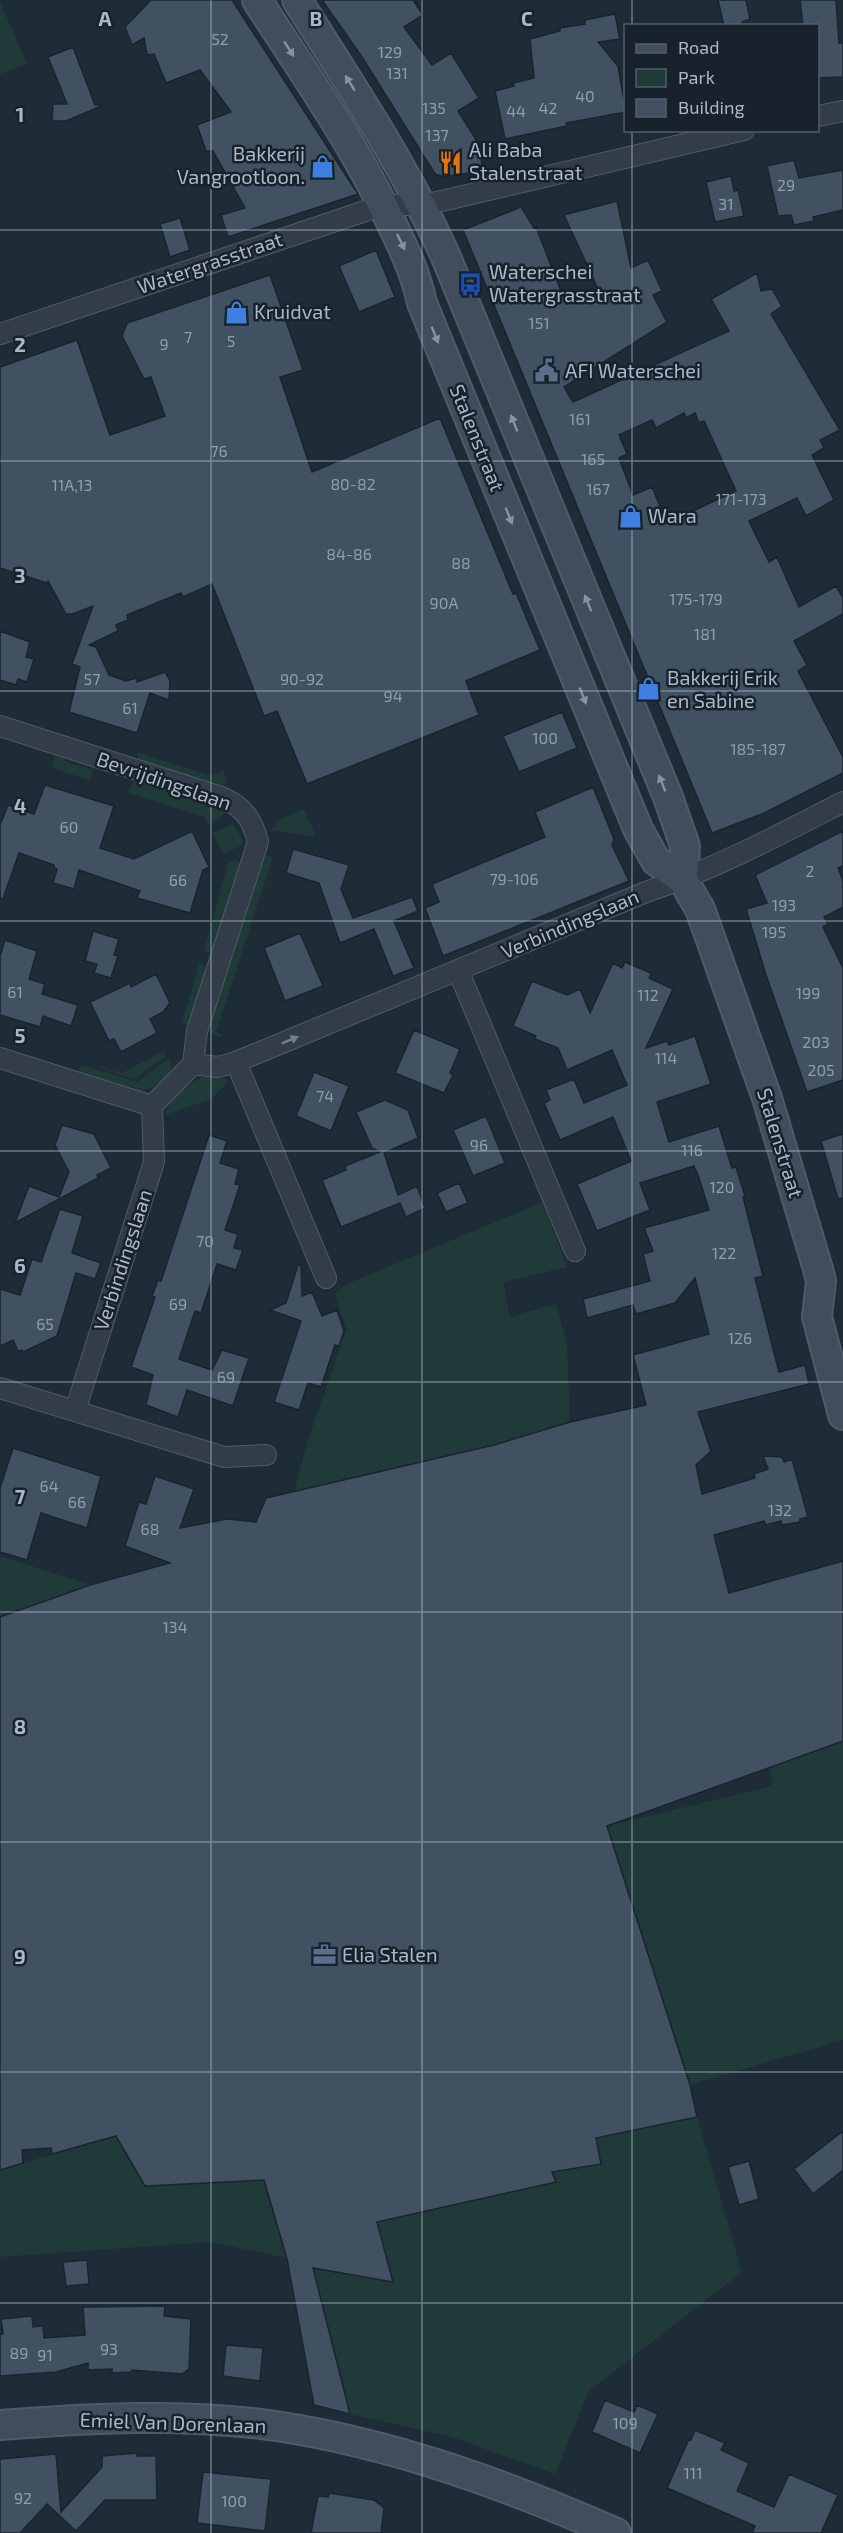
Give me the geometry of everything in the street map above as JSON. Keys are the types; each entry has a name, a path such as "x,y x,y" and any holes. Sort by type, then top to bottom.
{"street":[{"name":"Stalenstraat","path":"257,0 353,148 383,205 414,271 422,303 638,829 656,861 683,880 700,909 774,1121 818,1269 821,1281 817,1317 843,1415"},
{"name":"Stalenstraat","path":"297,0 390,146 423,205 674,815 685,846 683,880"},
{"path":"819,116 843,111"},
{"name":"Watergrasstraat","path":"0,334 383,205 423,205 735,132"},
{"path":"422,303 458,288"},
{"name":"Bevrijdingslaan","path":"0,726 221,797 240,808 254,824 258,842 197,1031 193,1064"},
{"name":"Verbindingslaan","path":"193,1064 218,1067 236,1062 646,892 683,880 764,843 843,802"},
{"path":"638,829 650,831 660,829 674,815"},
{"path":"458,970 575,1251"},
{"path":"0,1058 152,1106 193,1064"},
{"path":"236,1062 326,1278"},
{"name":"Verbindingslaan","path":"75,1411 154,1162 152,1106"},
{"path":"0,1388 224,1457 266,1455"},
{"name":"Emiel Van Dorenlaan","path":"0,2425 73,2419 162,2419 238,2423 314,2433 434,2462 496,2483 616,2533"}],"green space":[{"path":"0,2 27,64 0,74"},
{"path":"56,751 61,753 65,761 93,770 89,780 52,768"},
{"path":"138,752 211,776 223,771 227,781 224,786 218,788 138,762"},
{"path":"135,779 221,805 226,813 208,825 204,817 128,793"},
{"path":"304,809 316,837 271,830 283,818"},
{"path":"233,824 243,840 242,845 224,854 212,833"},
{"path":"267,855 273,857 216,1032 222,1035 221,1037 205,1031 262,857"},
{"path":"235,860 243,863 215,951 210,953 204,951 228,863"},
{"path":"200,962 208,971 192,1026 182,1023"},
{"path":"163,1051 166,1056 134,1079 86,1063 122,1073"},
{"path":"168,1059 172,1066 171,1071 161,1081 143,1091 122,1090 81,1076 79,1072 81,1065 137,1082"},
{"path":"203,1076 216,1076 229,1081 211,1099 165,1115 175,1096"},
{"path":"543,1202 567,1267 503,1282 510,1317 556,1304 567,1344 570,1422 494,1445 294,1492 309,1437 346,1330 335,1293 347,1284"},
{"path":"0,1556 90,1585 14,1612 0,1631"},
{"path":"843,1737 843,2040 690,2085 607,1826 772,1786 768,1745"},
{"path":"697,2117 742,2272 589,2391 555,2474 452,2437 350,2414 313,2268 393,2282 377,2222 556,2182 552,2172 601,2164 596,2138"},
{"path":"116,2136 145,2186 264,2180 287,2258 210,2242 0,2257 0,2170"}],"building":[{"path":"151,0 232,0 358,194 228,237 221,215 245,208 213,151 206,151 197,125 231,112 200,70 166,83 154,54 147,55 144,38 132,45 125,27"},
{"path":"322,0 413,0 423,15 404,27 432,65 451,53 479,98 458,111 481,147 482,171 444,177 435,174 362,57"},
{"path":"718,0 746,0 750,19 742,22 742,24 724,24"},
{"path":"800,0 836,0 839,43 843,43 843,77 819,78 819,24 803,24"},
{"path":"615,14 620,39 598,42 618,66 624,112 566,123 567,126 505,139 495,91 514,86 513,83 534,78 530,39 560,31 560,28 585,24 585,20"},
{"path":"73,47 95,105 104,105 66,121 52,121 53,104 67,104 48,57"},
{"path":"794,160 799,178 843,170 843,210 813,217 814,221 794,225 791,215 778,216 767,166"},
{"path":"731,176 734,191 738,190 744,216 715,222 706,182"},
{"path":"617,201 631,268 648,260 662,291 653,295 667,322 564,387 573,402 729,331 711,299 757,273 761,291 772,289 782,306 771,314 840,430 820,440 824,448 812,455 834,500 806,516 797,498 749,521 769,562 777,557 799,607 836,586 843,598 843,614 794,641 807,665 798,671 843,757 843,773 762,814 712,833 463,230 521,207 534,228 536,227 566,304 599,291 564,215","holes":["684,413 686,418 695,413 699,423 704,421 736,491 667,523 652,487 633,495 619,458 627,454 619,435 652,420 656,428"]},
{"path":"180,218 190,250 170,257 160,224"},
{"path":"376,250 395,297 359,312 339,266"},
{"path":"270,275 303,370 280,377 312,472 440,418 513,594 516,593 540,650 466,681 479,715 307,784 277,711 264,716 212,584 183,597 181,593 127,615 128,620 116,625 118,631 89,645 96,647 109,675 126,681 137,678 137,682 165,672 170,680 169,700 150,693 137,733 69,712 80,667 72,664 93,606 73,614 66,614 48,581 47,583 0,568 0,367 77,340 110,435 165,416 151,377 144,379 122,336 127,323"},
{"path":"0,631 30,642 26,657 34,659 27,682 18,679 16,685 0,680"},
{"path":"562,712 577,748 519,772 503,736"},
{"path":"45,785 114,806 100,848 134,859 192,831 209,867 203,870 190,913 137,898 140,891 79,870 74,889 53,883 57,869 54,865 19,853 3,899 0,898 0,825 8,805 34,814"},
{"path":"593,787 614,839 612,845 629,881 443,956 425,908 439,902 432,884 545,837 535,812"},
{"path":"843,831 843,866 838,868 843,881 843,907 824,917 828,924 823,927 843,968 843,1080 807,1092 766,975 746,909 767,903 755,875"},
{"path":"293,849 349,865 341,889 353,918 412,897 418,911 394,921 414,968 393,976 374,929 340,943 319,883 286,873"},
{"path":"93,931 119,939 114,955 118,956 111,978 94,973 97,964 85,961"},
{"path":"300,933 323,986 285,1001 264,948"},
{"path":"5,940 37,951 29,979 45,984 42,994 78,1005 71,1026 43,1016 40,1027 0,1015 0,956"},
{"name":"Elia Stalen","path":"625,962 651,973 649,978 673,989 646,1048 667,1041 669,1045 695,1036 711,1084 657,1102 669,1142 719,1126 732,1168 736,1167 745,1196 743,1197 763,1276 755,1278 779,1372 805,1365 809,1384 698,1412 711,1451 696,1465 702,1494 755,1478 754,1474 768,1469 763,1456 782,1457 784,1462 792,1459 808,1517 800,1519 800,1522 782,1525 781,1521 766,1525 764,1521 714,1535 729,1593 843,1561 843,1741 607,1826 690,2085 697,2117 596,2138 601,2164 552,2172 556,2182 377,2222 393,2282 313,2268 350,2414 314,2405 287,2259 264,2180 145,2186 116,2136 52,2154 51,2148 22,2150 23,2163 0,2170 0,1617 90,1585 170,1563 125,1546 139,1502 146,1504 155,1476 194,1489 180,1528 227,1519 256,1522 266,1498 494,1445 570,1422 646,1405 633,1355 709,1334 695,1278 675,1303 636,1314 633,1305 587,1318 583,1299 650,1281 643,1254 653,1251 644,1228 709,1210 699,1178 694,1166 640,1183 650,1210 597,1231 577,1184 631,1161 613,1117 560,1140 544,1103 550,1100 546,1090 574,1079 584,1103 627,1085 612,1050 567,1070 558,1048 535,1039 536,1036 513,1026 532,981 567,995 580,989 590,1013 613,963 622,968"},
{"path":"156,974 170,1003 163,1012 150,1019 157,1033 121,1052 114,1039 109,1041 90,1002 130,983 131,987"},
{"path":"414,1030 460,1049 450,1073 453,1075 444,1093 395,1073"},
{"path":"314,1072 349,1086 331,1131 296,1116"},
{"path":"385,1100 408,1110 418,1138 384,1153 398,1195 417,1186 425,1208 406,1217 400,1203 341,1227 322,1180 346,1170 345,1166 380,1152 372,1148 356,1112"},
{"path":"486,1116 505,1163 473,1176 453,1130"},
{"path":"62,1125 94,1134 111,1168 97,1175 98,1178 15,1223 29,1186 59,1197 69,1172 55,1145"},
{"path":"843,1134 843,1198 838,1199 821,1141"},
{"path":"209,1135 227,1141 220,1163 239,1169 235,1184 240,1185 225,1230 238,1234 234,1248 243,1250 236,1270 217,1264 201,1313 195,1311 179,1359 212,1370 222,1350 249,1358 233,1406 187,1390 178,1417 146,1405 153,1375 131,1367 155,1297 152,1296 158,1280 161,1281"},
{"path":"459,1183 468,1203 446,1212 437,1193"},
{"path":"60,1209 83,1216 72,1253 101,1263 95,1279 76,1273 57,1336 23,1352 18,1351 13,1340 0,1346 0,1289 20,1295 32,1259 41,1262"},
{"path":"298,1265 301,1265 302,1296 312,1292 322,1316 337,1310 344,1331 339,1346 335,1345 321,1387 308,1383 299,1410 274,1402 301,1321 270,1310 286,1303"},
{"path":"13,1448 101,1476 87,1528 41,1513 27,1560 0,1552 0,1488"},
{"path":"843,2131 843,2170 813,2194 794,2169"},
{"path":"749,2161 759,2199 739,2205 728,2167"},
{"path":"87,2260 89,2284 66,2286 63,2262"},
{"path":"165,2306 164,2316 191,2319 189,2369 182,2374 132,2370 132,2372 112,2373 112,2369 88,2370 88,2363 56,2372 0,2376 0,2334 3,2334 1,2319 32,2316 33,2327 43,2326 44,2338 85,2335 83,2307"},
{"path":"226,2345 263,2348 260,2381 223,2376"},
{"path":"605,2400 634,2412 637,2405 658,2414 640,2453 592,2432"},
{"path":"695,2430 725,2443 721,2450 749,2463 737,2491 774,2507 789,2474 838,2495 821,2533 752,2533 755,2526 667,2488"},
{"path":"137,2453 137,2456 156,2456 157,2500 105,2500 76,2531 47,2504 20,2533 0,2533 0,2459 56,2454 61,2512 102,2467 102,2456"},
{"path":"203,2472 271,2479 265,2531 197,2523"},
{"path":"329,2493 374,2500 384,2508 381,2533 311,2533 318,2496 328,2497"}],"place":[{"name":"Ali Baba Stalenstraat","path":"451,162"},
{"name":"Bakkerij Vangrootloon.","path":"323,166"},
{"name":"Waterschei Watergrasstraat","path":"471,284"},
{"name":"Kruidvat","path":"236,312"},
{"name":"AFI Waterschei","path":"547,371"},
{"name":"Wara","path":"630,516"},
{"name":"Bakkerij Erik en Sabine","path":"649,689"},
{"name":"Elia Stalen","path":"324,1955"}]}
